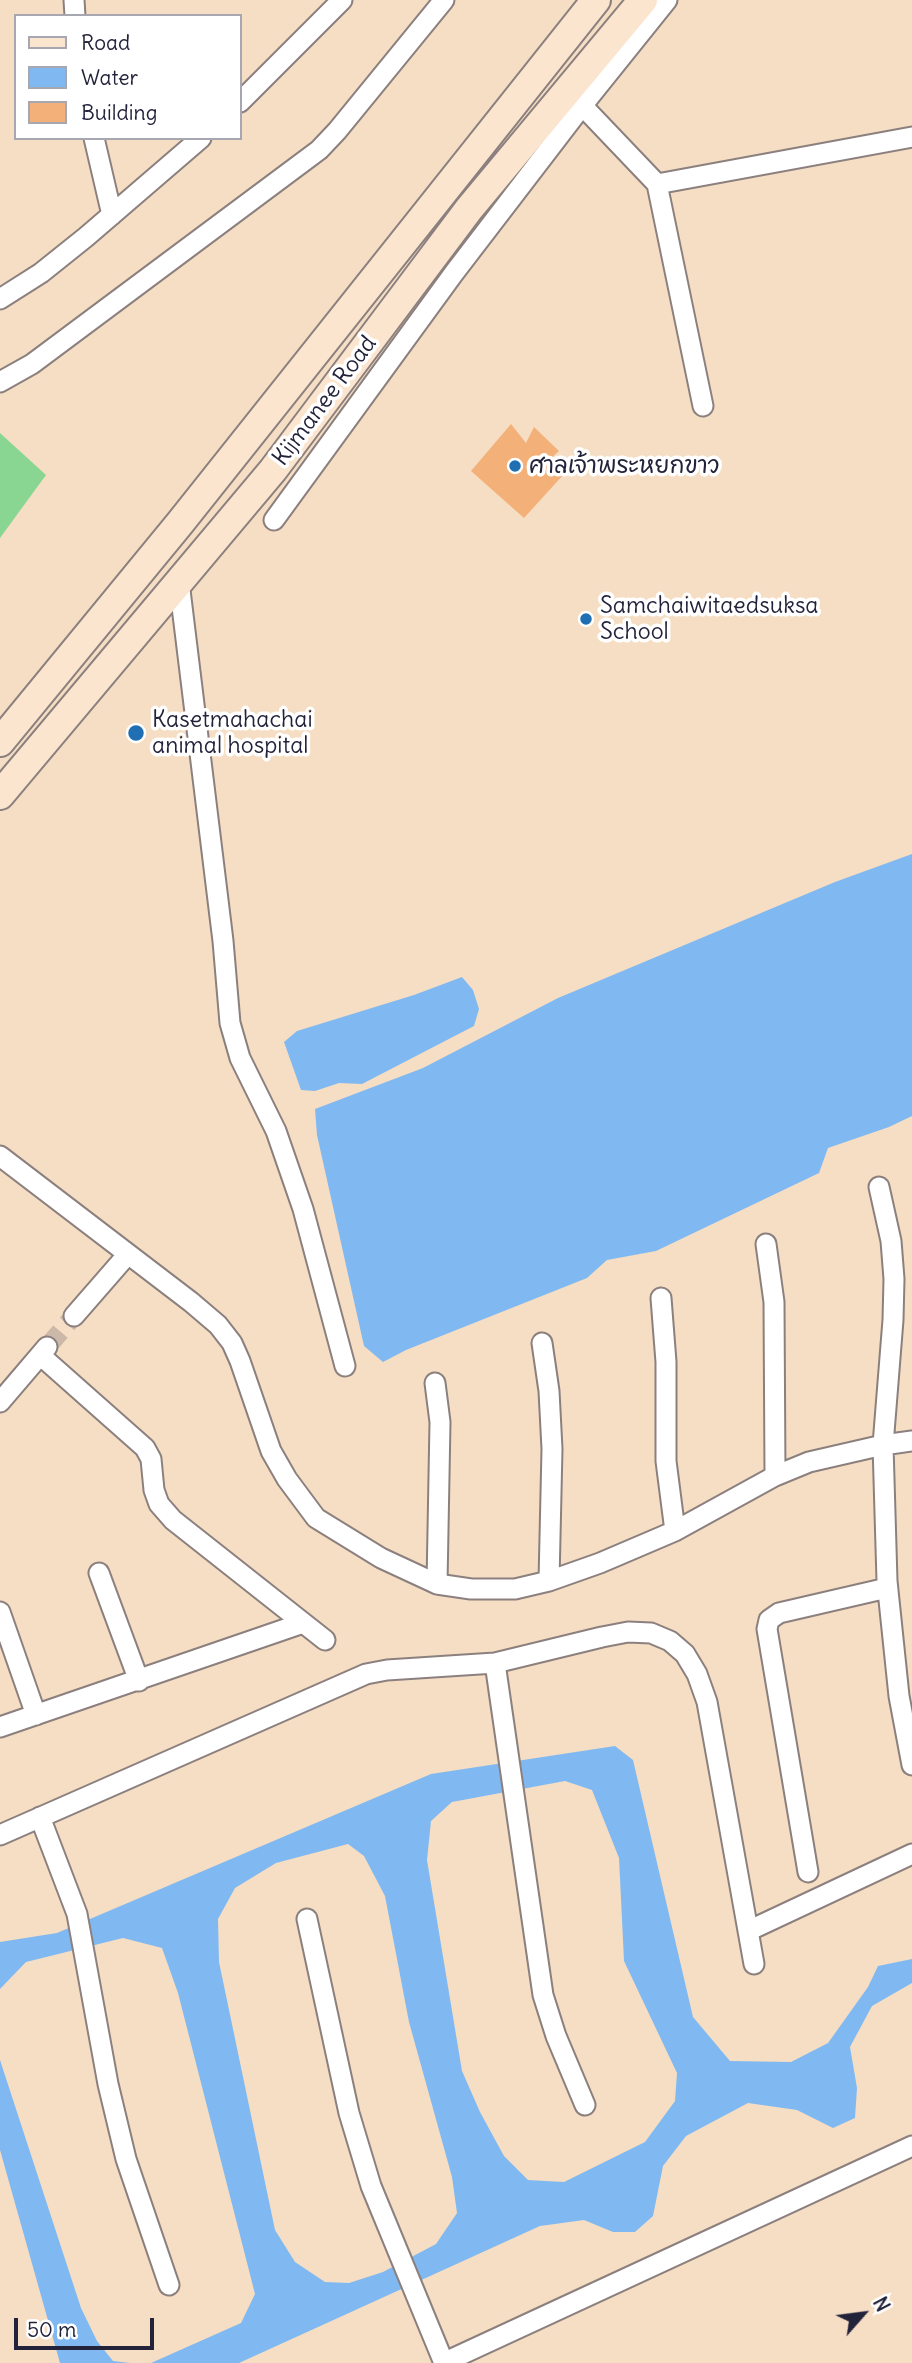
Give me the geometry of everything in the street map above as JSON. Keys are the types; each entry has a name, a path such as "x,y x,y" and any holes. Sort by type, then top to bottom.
{"main road":[{"name":"Kijmanee Road","path":"0,742 167,540 596,0"},
{"name":"Kijmanee Road","path":"0,795 273,470 469,209 575,98 643,0"},
{"path":"312,356 341,380"}],"street":[{"path":"242,100 342,0"},
{"path":"0,383 32,364 318,150 337,131 444,0"},
{"path":"274,520 454,273 575,98 667,0"},
{"path":"575,98 657,184 704,406"},
{"path":"657,184 912,137"},
{"path":"94,140 112,215"},
{"path":"0,299 41,272 199,140"},
{"path":"179,582 223,941 230,1023 240,1058 276,1131 303,1209 345,1366"},
{"path":"0,1156 209,1317 232,1343 271,1451 287,1479 316,1518 381,1558 437,1584 471,1589 515,1589 549,1581 675,1531 775,1476 808,1462 912,1441"},
{"path":"879,1187 891,1241 894,1279 883,1445 887,1588 899,1696 912,1765"},
{"path":"766,1244 774,1302 775,1476"},
{"path":"74,1316 128,1254"},
{"path":"661,1298 666,1362 666,1461 675,1531"},
{"path":"542,1343 549,1391 552,1449 549,1581"},
{"path":"4,1391 44,1350 145,1448 151,1459 154,1490 159,1504 173,1520 325,1640"},
{"path":"435,1382 440,1423 437,1584"},
{"path":"99,1573 139,1681"},
{"path":"807,1871 767,1629 769,1620 779,1613 887,1588"},
{"path":"0,1612 36,1715"},
{"path":"0,1727 303,1623"},
{"path":"0,1835 366,1674 387,1670 495,1663 628,1632 652,1633 670,1641 685,1654 697,1674 707,1702 754,1964"},
{"path":"495,1663 544,1996 556,2036 585,2105"},
{"path":"40,1817 77,1914 108,2084 126,2159 170,2285"},
{"path":"748,1931 912,1854"},
{"path":"307,1919 349,2113 370,2186 444,2363 912,2146"}],"green space":[{"path":"0,433 46,475 0,538"}],"water":[{"path":"912,854 912,1116 828,1148 819,1173 656,1251 607,1260 587,1278 406,1350 383,1362 364,1346 317,1135 315,1109 423,1068 558,998 835,882"},
{"path":"462,977 473,990 479,1009 474,1026 362,1084 339,1083 315,1091 301,1090 284,1042 297,1031 414,995"},
{"path":"615,1746 633,1760 693,2017 730,2061 791,2062 828,2043 868,1987 878,1966 912,1959 912,1983 872,2006 850,2047 857,2088 855,2118 833,2128 797,2110 748,2103 686,2136 663,2166 653,2216 635,2232 613,2232 584,2220 540,2226 239,2363 151,2363 241,2323 255,2294 178,1993 162,1948 123,1938 26,1962 0,1989 0,1942 57,1933 431,1774","holes":["565,1781 592,1790 619,1858 624,1961 677,2073 675,2101 645,2142 564,2182 528,2180 504,2156 462,2071 427,1860 431,1821 452,1802","348,1844 364,1856 385,1896 409,2022 452,2177 457,2213 436,2244 383,2272 349,2283 325,2282 295,2262 275,2230 219,1962 218,1919 235,1888 276,1863"]},
{"path":"0,2060 81,2308 97,2341 113,2361 130,2363 60,2363 0,2150"}],"building":[{"name":"ศาลเจ้าพระหยกขาว","path":"511,424 526,443 534,427 559,451 549,460 564,474 524,518 471,471"}],"tunnel":[{"path":"48,1346 74,1316"}],"place":[{"name":"ศาลเจ้าพระหยกขาว","path":"515,466"},
{"name":"Samchaiwitaedsuksa School","path":"586,619"},
{"name":"Kasetmahachai animal hospital","path":"136,733"}]}
